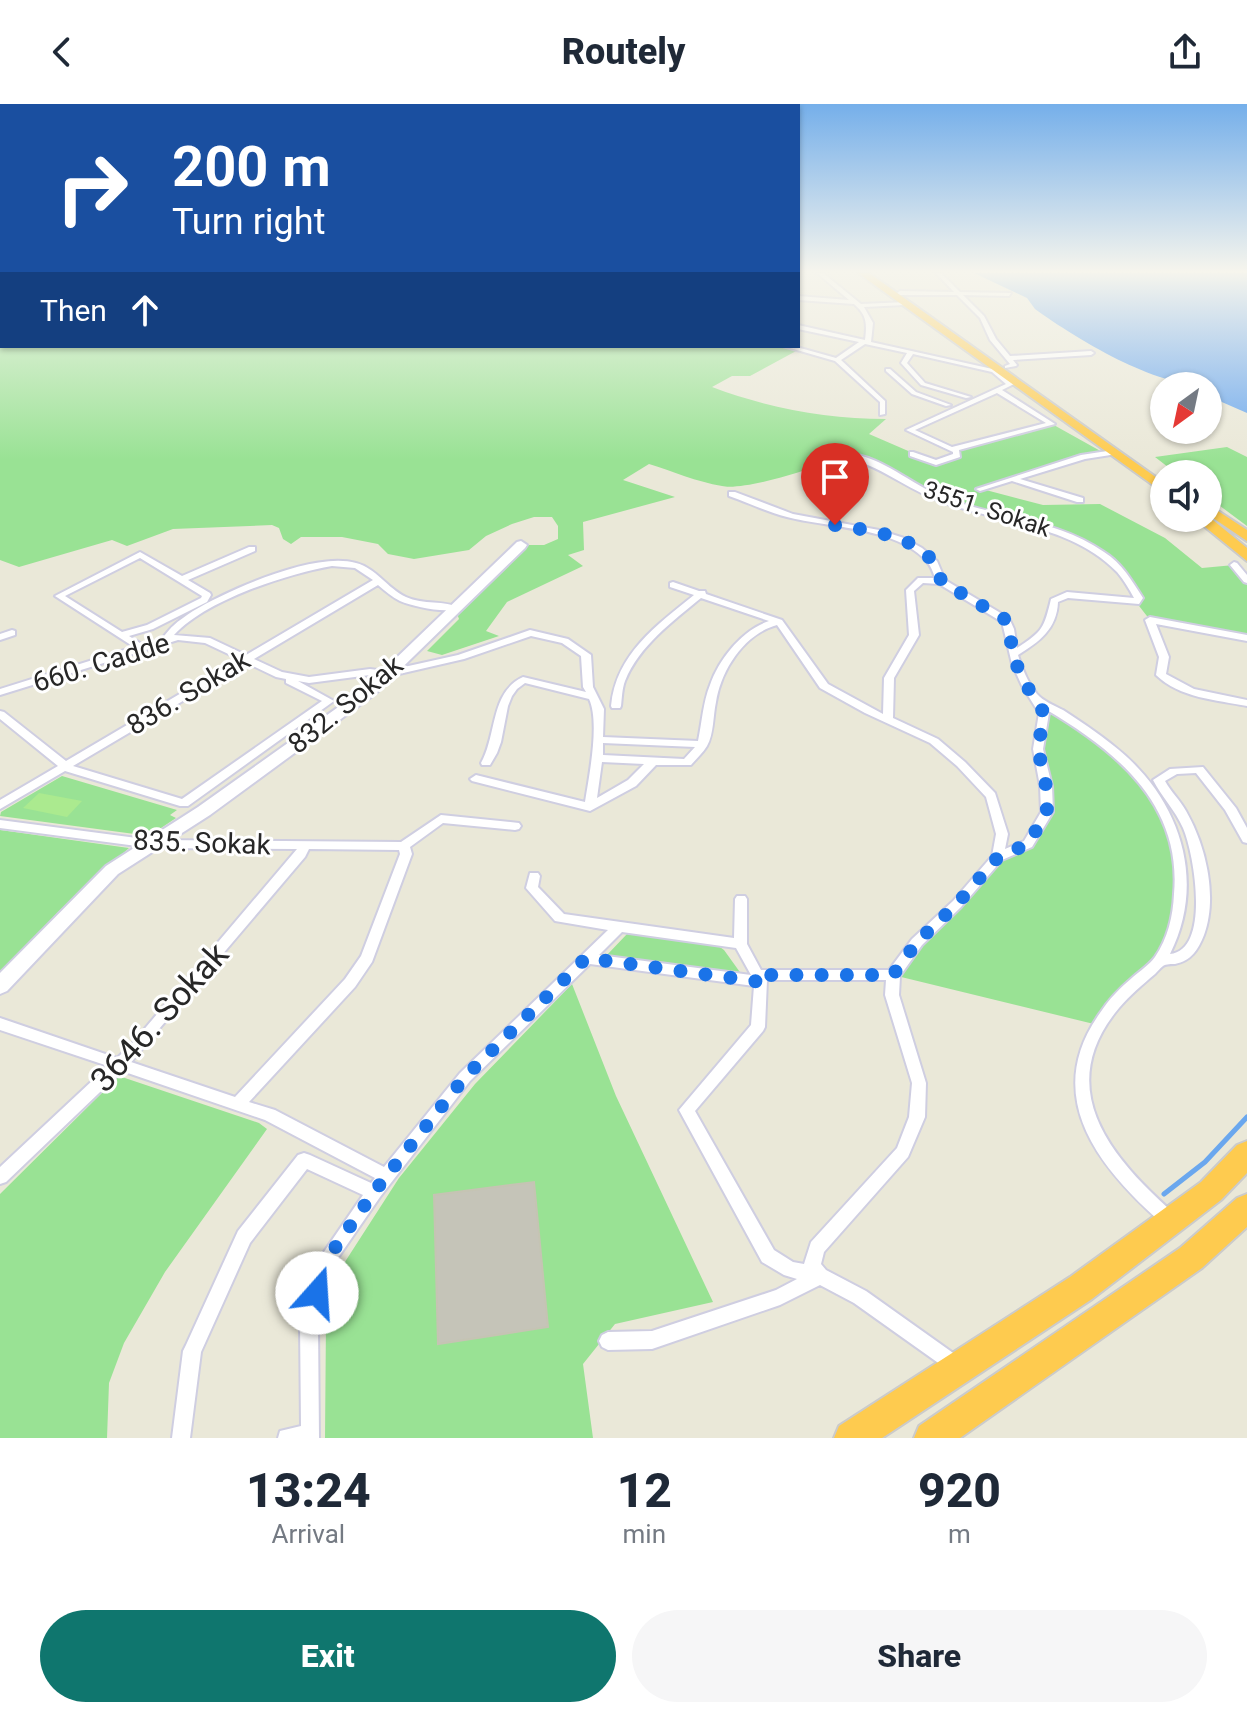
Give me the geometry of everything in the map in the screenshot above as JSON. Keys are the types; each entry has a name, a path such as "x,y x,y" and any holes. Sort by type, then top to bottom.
{"highway":[{"path":"954,335 1150,479"},
{"path":"954,335 1150,468"},
{"path":"1222,518 1247,537"},
{"path":"1214,532 1240,561"},
{"path":"851,1438 1081,1288 1211,1191 1247,1154"},
{"path":"931,1438 1191,1258 1246,1212"}],"street":[{"path":"831,335 973,367 1001,369 1091,353"},
{"path":"837,360 865,344 867,335"},
{"path":"913,454 936,463 957,455 952,449 909,430 1011,384 1001,369 989,335"},
{"path":"793,348 837,360 883,402 882,414"},
{"path":"910,354 904,363 923,384"},
{"path":"908,422 968,397 1001,369"},
{"path":"888,370 914,393 948,405"},
{"path":"906,386 923,384 968,397"},
{"path":"952,449 1052,424 999,391"},
{"path":"980,489 1084,457 1114,452"},
{"name":"3551. Sokak","path":"844,455 876,464 942,499 1014,517 1069,536 1108,558 1123,573 1139,598 1136,602 1067,595 1054,601 1050,626 1033,642 1013,654"},
{"path":"1015,480 1080,500"},
{"path":"732,494 789,516 858,529 909,543 926,552 938,565 941,581"},
{"name":"832. Sokak","path":"0,986 91,890 138,846 349,707 521,545"},
{"path":"181,580 252,549"},
{"path":"121,635 150,627 207,595 140,555 59,596 140,647"},
{"path":"1240,561 1247,580"},
{"path":"164,641 172,628 288,570 320,563 349,564 369,571 397,596 412,602 455,608"},
{"path":"820,1276 812,1266 817,1248 903,1152 917,1117 919,1083 892,995 893,975 917,942 957,904 998,857 1028,844 1047,812 1046,786 1038,749 1044,713 1013,654 1012,631 1006,620 941,581 921,580 910,590 914,635 889,678 888,719"},
{"name":"836. Sokak","path":"0,805 378,581"},
{"path":"673,585 779,622 824,686 934,741 991,796 1002,834 998,857"},
{"path":"616,706 619,682 635,656 663,626 699,596"},
{"path":"1247,638 1150,620 1164,657 1161,675 1186,690 1247,703"},
{"path":"597,758 687,763 703,744 711,691 719,668 761,625 779,622"},
{"path":"0,637 12,633"},
{"name":"660. Cadde","path":"0,692 178,637 207,640 279,675 309,680 370,672 386,674 461,657 519,635 544,634 565,641 586,655 588,687 593,697"},
{"path":"0,714 71,770 184,803 329,701 279,675"},
{"path":"486,763 497,743 506,695 515,684 523,680 593,697 599,709 597,758 590,807"},
{"path":"1034,698 1092,736 1134,769 1158,803 1177,845 1182,889 1173,932 1160,960 1123,993 1098,1025 1084,1058 1079,1090 1093,1133 1131,1187 1171,1221"},
{"path":"598,740 703,744"},
{"path":"476,779 590,807 632,783 652,762"},
{"path":"1160,960 1182,958 1193,946 1203,908 1203,873 1192,835 1176,803 1159,780 1174,771 1199,769 1230,808 1247,839"},
{"path":"237,1105 350,983 367,958 406,854 404,846 441,819 515,826"},
{"name":"835. Sokak","path":"0,824 138,846 404,846"},
{"path":"1001,841 1018,849"},
{"name":"3646. Sokak","path":"0,1177 121,1065 301,854 305,845"},
{"path":"534,876 532,888 560,918 607,924 617,929 740,944"},
{"path":"741,899 740,944 760,979 758,1027 687,1110 768,1256 790,1269 820,1276 860,1297 958,1366"},
{"path":"287,1438 310,1435 309,1323 325,1262 386,1176 465,1077 617,929"},
{"path":"586,958 760,979 893,975"},
{"path":"0,1024 270,1115 386,1176"},
{"path":"181,1438 192,1351 244,1237 304,1160 374,1192"},
{"path":"608,1341 652,1340 780,1297 820,1276"}],"green space":[{"path":"0,348 792,348 798,350 750,376 732,376 712,387 798,411 886,419 869,434 936,463 957,455 952,449 1052,424 1104,453 982,489 1043,505 1100,504 1165,538 1202,568 1234,565 1247,580 1247,638 1150,620 1136,602 1139,598 1108,558 1036,523 942,499 884,468 885,464 842,454 784,477 733,487 703,482 649,464 623,480 675,497 583,522 584,550 568,555 583,566 507,602 486,631 499,636 442,655 427,651 459,619 455,608 521,545 544,545 558,539 558,526 552,517 534,517 512,524 486,536 469,550 414,559 388,554 378,544 342,537 301,537 291,544 283,539 279,528 272,525 173,529 127,546 112,540 19,567 0,560"},
{"path":"1227,447 1247,457 1247,526 1222,507 1222,460 1159,460 1155,457"},
{"path":"1034,698 1134,769 1158,803 1177,845 1182,889 1160,960 1098,1025 893,975 998,857 1028,844 1047,812 1038,749 1044,713"},
{"path":"62,776 177,810 170,815 176,818 155,832 142,835 0,816 1,812"},
{"path":"39,793 82,801 67,817 23,808"},
{"path":"0,830 129,848 58,912 0,977"},
{"path":"627,934 717,945 742,975 606,956"},
{"path":"572,984 616,1096 713,1302 615,1324 583,1364 593,1438 325,1438 326,1320 341,1268 399,1178 475,1084"},
{"path":"119,1076 259,1123 267,1129 165,1272 124,1343 109,1383 107,1438 0,1438 0,1194"}],"water":[{"path":"1075,335 1247,335 1247,413 1222,402 1222,372 1150,373"}],"building":[{"path":"534,1182 548,1327 438,1344 434,1195"}],"waterway":[{"path":"1164,1194 1205,1162 1247,1117"}],"route":[{"path":"317,1293 325,1262 374,1192 465,1077 586,958 761,982 759,975 893,975 917,942 957,904 998,857 1028,844 1047,812 1046,786 1038,749 1044,713 1027,687 1013,654 1012,631 1006,620 941,581 938,565 926,552 909,543 835,525"}]}
